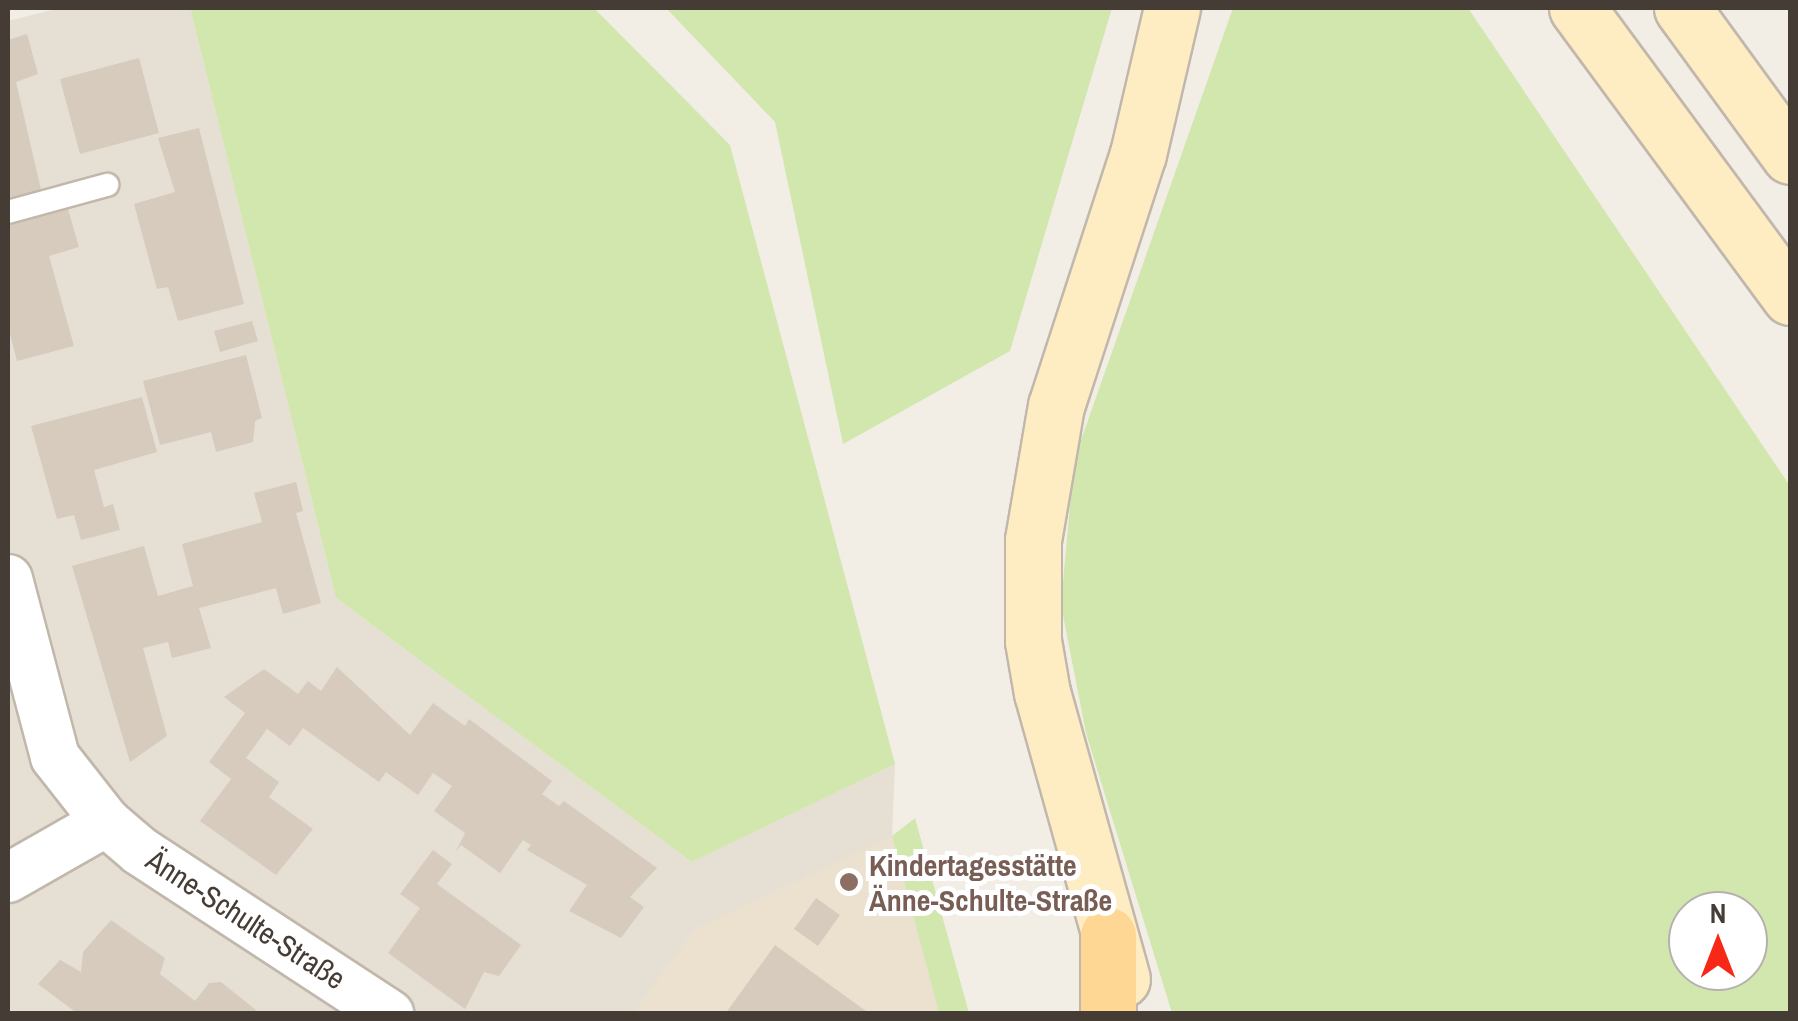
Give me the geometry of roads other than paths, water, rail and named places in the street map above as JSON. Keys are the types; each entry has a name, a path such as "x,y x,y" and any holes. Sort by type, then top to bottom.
{"main road":[{"path":"1132,1014 1042,693 1033,641 1033,540 1056,406 1138,154 1172,8"},
{"path":"1577,8 1790,297"},
{"path":"1682,8 1790,156"},
{"path":"1108,935 1108,1014"}],"street":[{"name":"Änne-Schulte-Straße","path":"8,580 55,758 106,822 140,852 389,1014"},
{"path":"8,878 106,822"}],"lane":[{"path":"8,212 107,185"}],"place":[{"name":"Kindertagesstätte Änne-Schulte-Straße","path":"849,882"}]}
